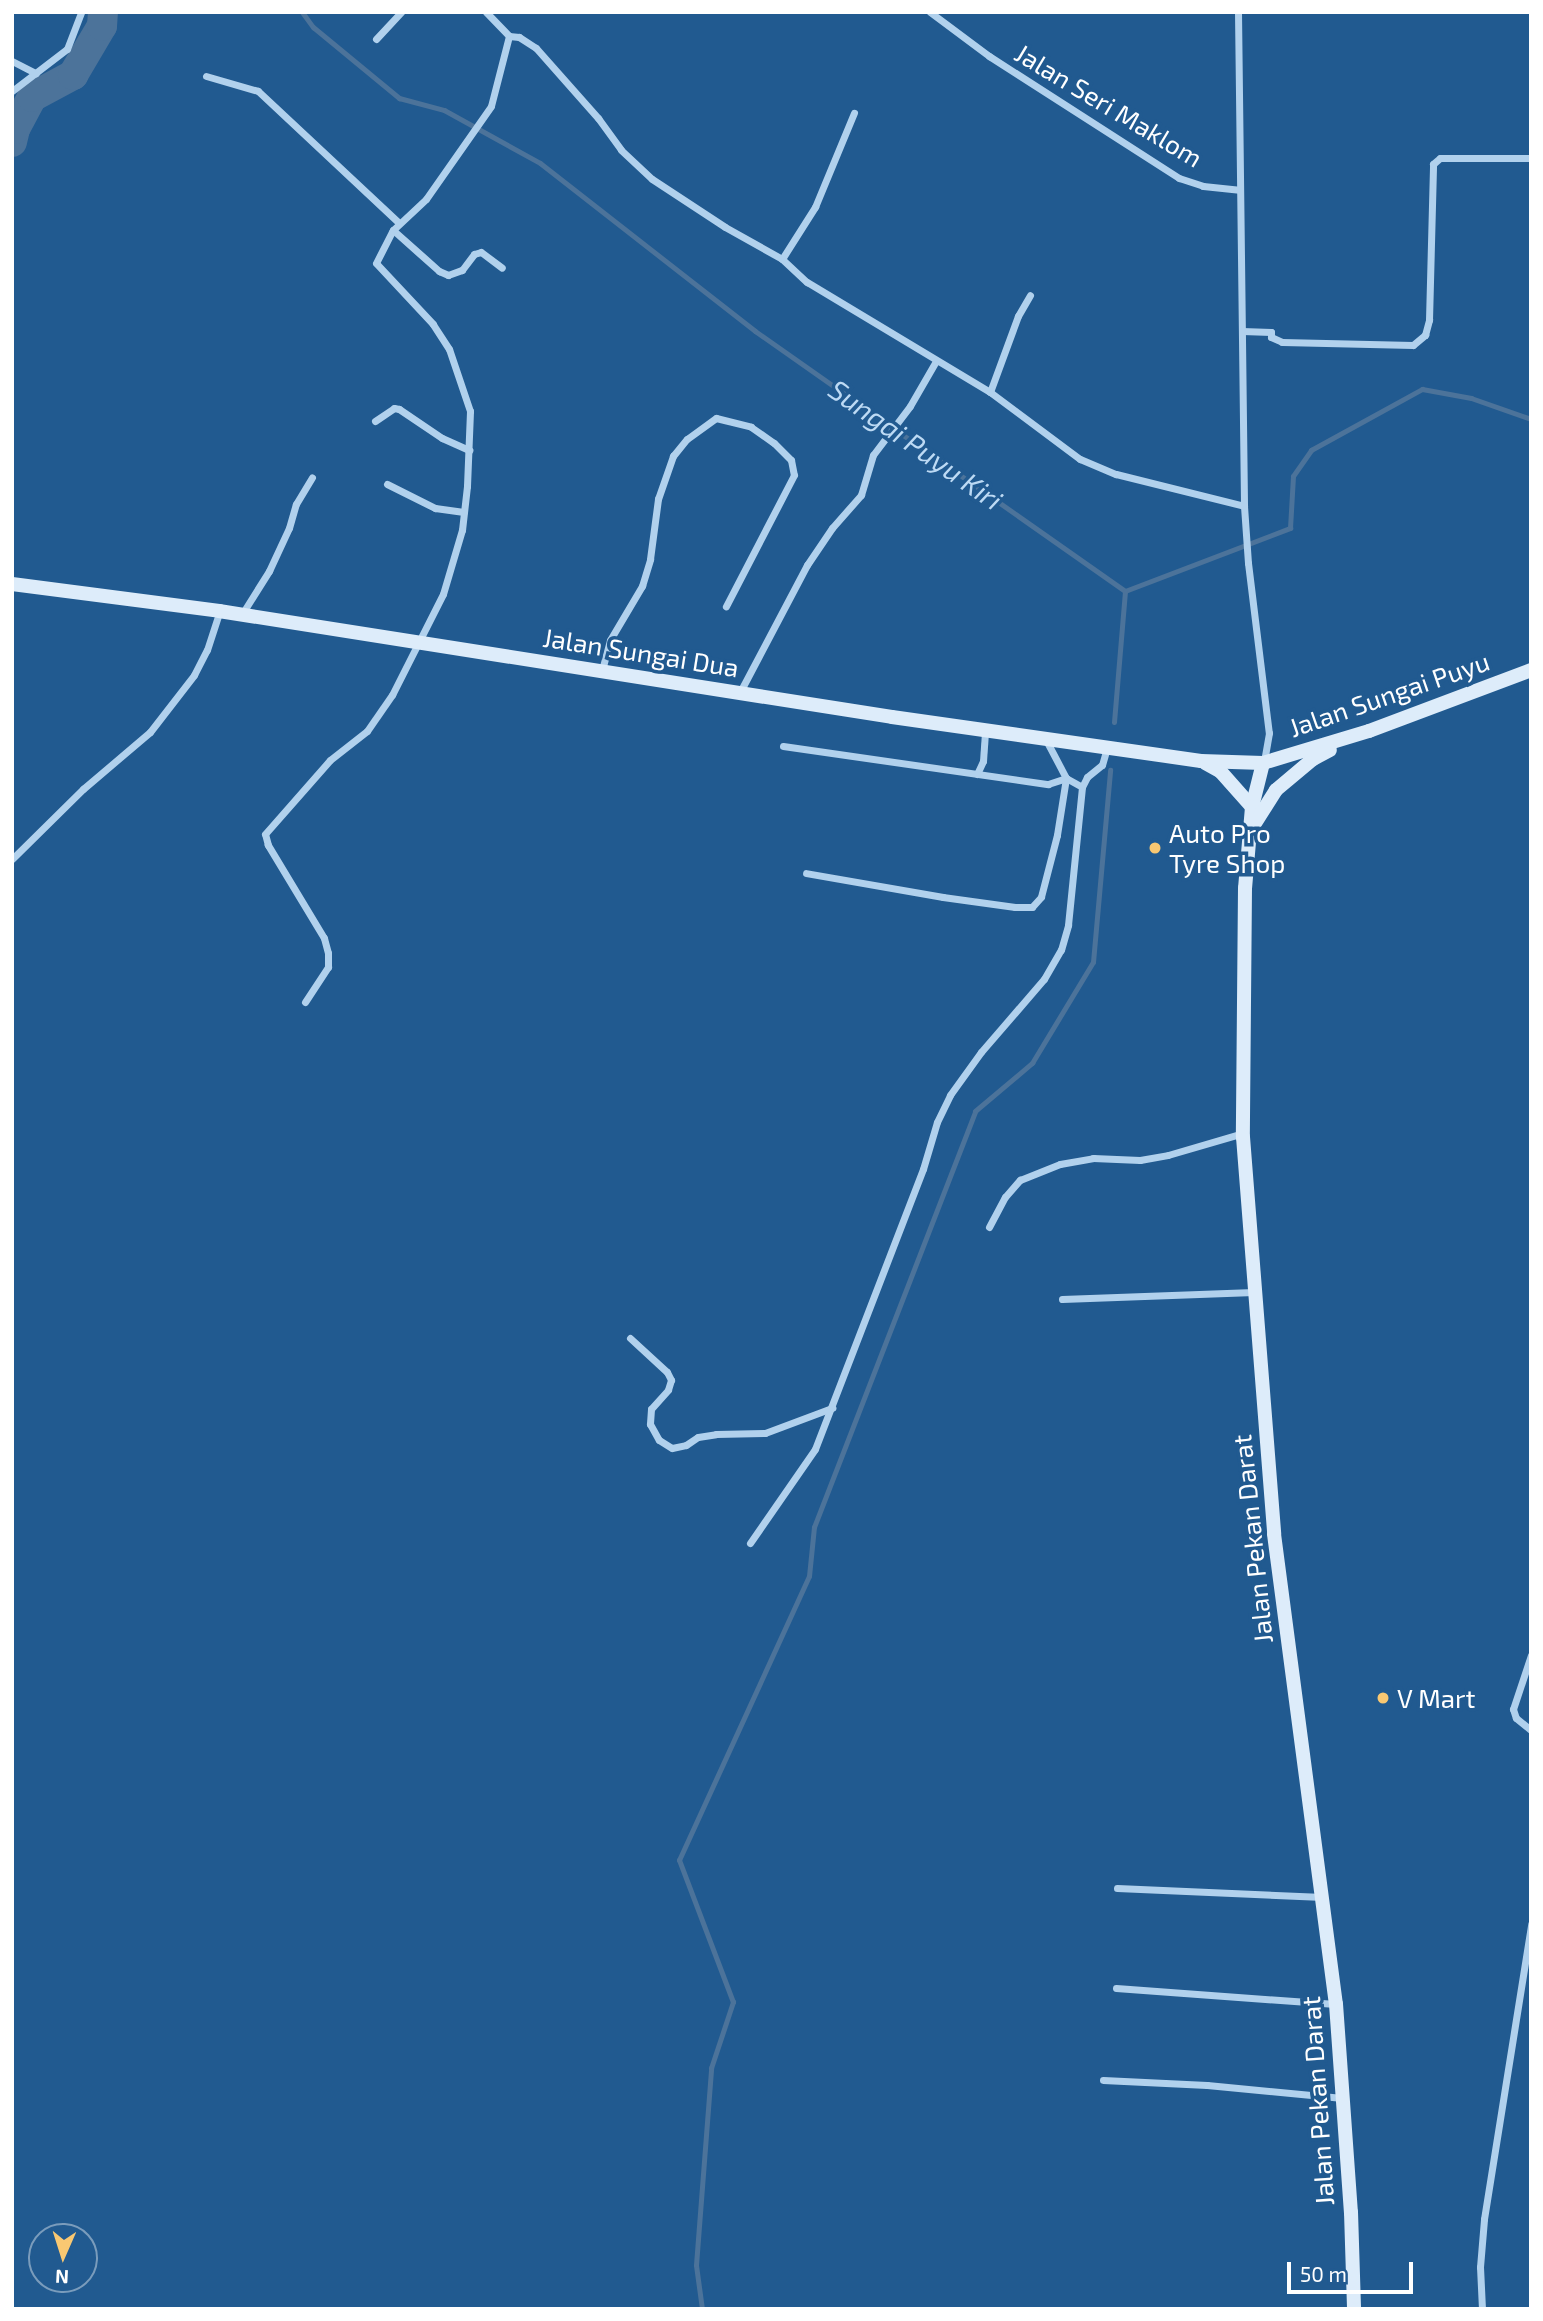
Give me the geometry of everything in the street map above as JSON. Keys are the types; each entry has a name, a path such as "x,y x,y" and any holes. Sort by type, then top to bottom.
{"main road":[{"name":"Jalan Sungai Dua","path":"12,584 219,611 1045,740 1201,761 1263,763"},
{"name":"Jalan Sungai Puyu","path":"1263,763 1369,731 1531,670"},
{"path":"1250,832 1276,790 1313,759 1369,731"},
{"path":"1201,761 1221,772 1252,807"},
{"name":"Jalan Pekan Darat","path":"1263,763 1252,807 1245,888 1243,1133 1274,1534 1336,2004 1354,2309"}],"street":[{"path":"12,90 67,49 81,12"},
{"path":"376,39 401,12"},
{"path":"486,12 509,36 519,37 536,48 598,118 621,150 652,179 725,227 782,259 807,282 990,392 1080,459 1128,477 1244,506"},
{"name":"Jalan Seri Maklom","path":"930,12 989,56 1179,178 1203,186 1239,190"},
{"path":"1238,12 1244,506 1248,563 1269,733 1263,763"},
{"path":"305,1002 328,967 328,953 324,938 268,845 265,834 330,760 367,731 392,695 443,594 458,548 464,512 470,411 449,349 433,324 376,263 393,230 426,199 491,106 509,36"},
{"path":"12,61 36,73"},
{"path":"206,76 258,91 399,223"},
{"path":"782,259 815,207 854,113"},
{"path":"1242,331 1271,332 1271,337 1282,342 1413,345 1425,335 1429,320 1433,164 1440,158 1531,158"},
{"path":"393,230 439,271 448,275 462,270 474,254 481,252 502,268"},
{"path":"990,392 1018,316 1030,296"},
{"path":"740,692 807,565 832,528 861,495 873,456 905,413 936,361"},
{"path":"374,421 394,408 399,409 442,439 469,450"},
{"path":"602,670 610,640 642,586 650,559 658,499 673,456 687,439 716,418 751,427 774,443 791,460 794,475 726,606"},
{"path":"242,615 269,571 312,477"},
{"path":"387,484 435,508 464,512"},
{"path":"12,859 83,789 150,732 194,675 207,650 219,611"},
{"path":"977,774 984,761 985,730"},
{"path":"1045,740 1066,778 1082,787"},
{"path":"783,746 1048,784 1066,778"},
{"path":"750,1543 815,1449 923,1169 937,1122 950,1096 981,1052 1044,979 1061,950 1068,925 1082,787 1087,777 1102,765 1107,748"},
{"path":"806,873 1015,908 1032,907 1041,897 1057,835 1066,778"},
{"path":"989,1227 1005,1197 1020,1180 1060,1164 1093,1158 1140,1160 1168,1155 1243,1133"},
{"path":"1062,1299 1254,1292"},
{"path":"629,1338 667,1371 671,1380 668,1390 651,1409 650,1424 659,1440 672,1448 707,1435 765,1433 832,1408"},
{"path":"1531,1656 1513,1709 1516,1718 1531,1730"},
{"path":"1117,1888 1323,1897"},
{"path":"1482,2309 1480,2267 1485,2219 1531,1924"},
{"path":"1116,1988 1336,2004"},
{"path":"1103,2080 1207,2085 1342,2098"}],"waterway":[{"path":"12,142 15,129 32,97 73,75 102,26 103,12"},
{"name":"Sungai Puyu Kiri","path":"302,12 313,27 399,98 444,110 540,163 755,331 1125,591 1290,528 1293,476 1311,450 1422,389 1471,398 1531,419"},
{"path":"1114,722 1125,591"},
{"path":"702,2309 696,2265 711,2068 733,2002 679,1860 809,1576 814,1527 975,1111 1032,1063 1093,962 1110,770"}],"place":[{"name":"Auto Pro Tyre Shop","path":"1155,848"},
{"name":"V Mart","path":"1383,1698"}]}
